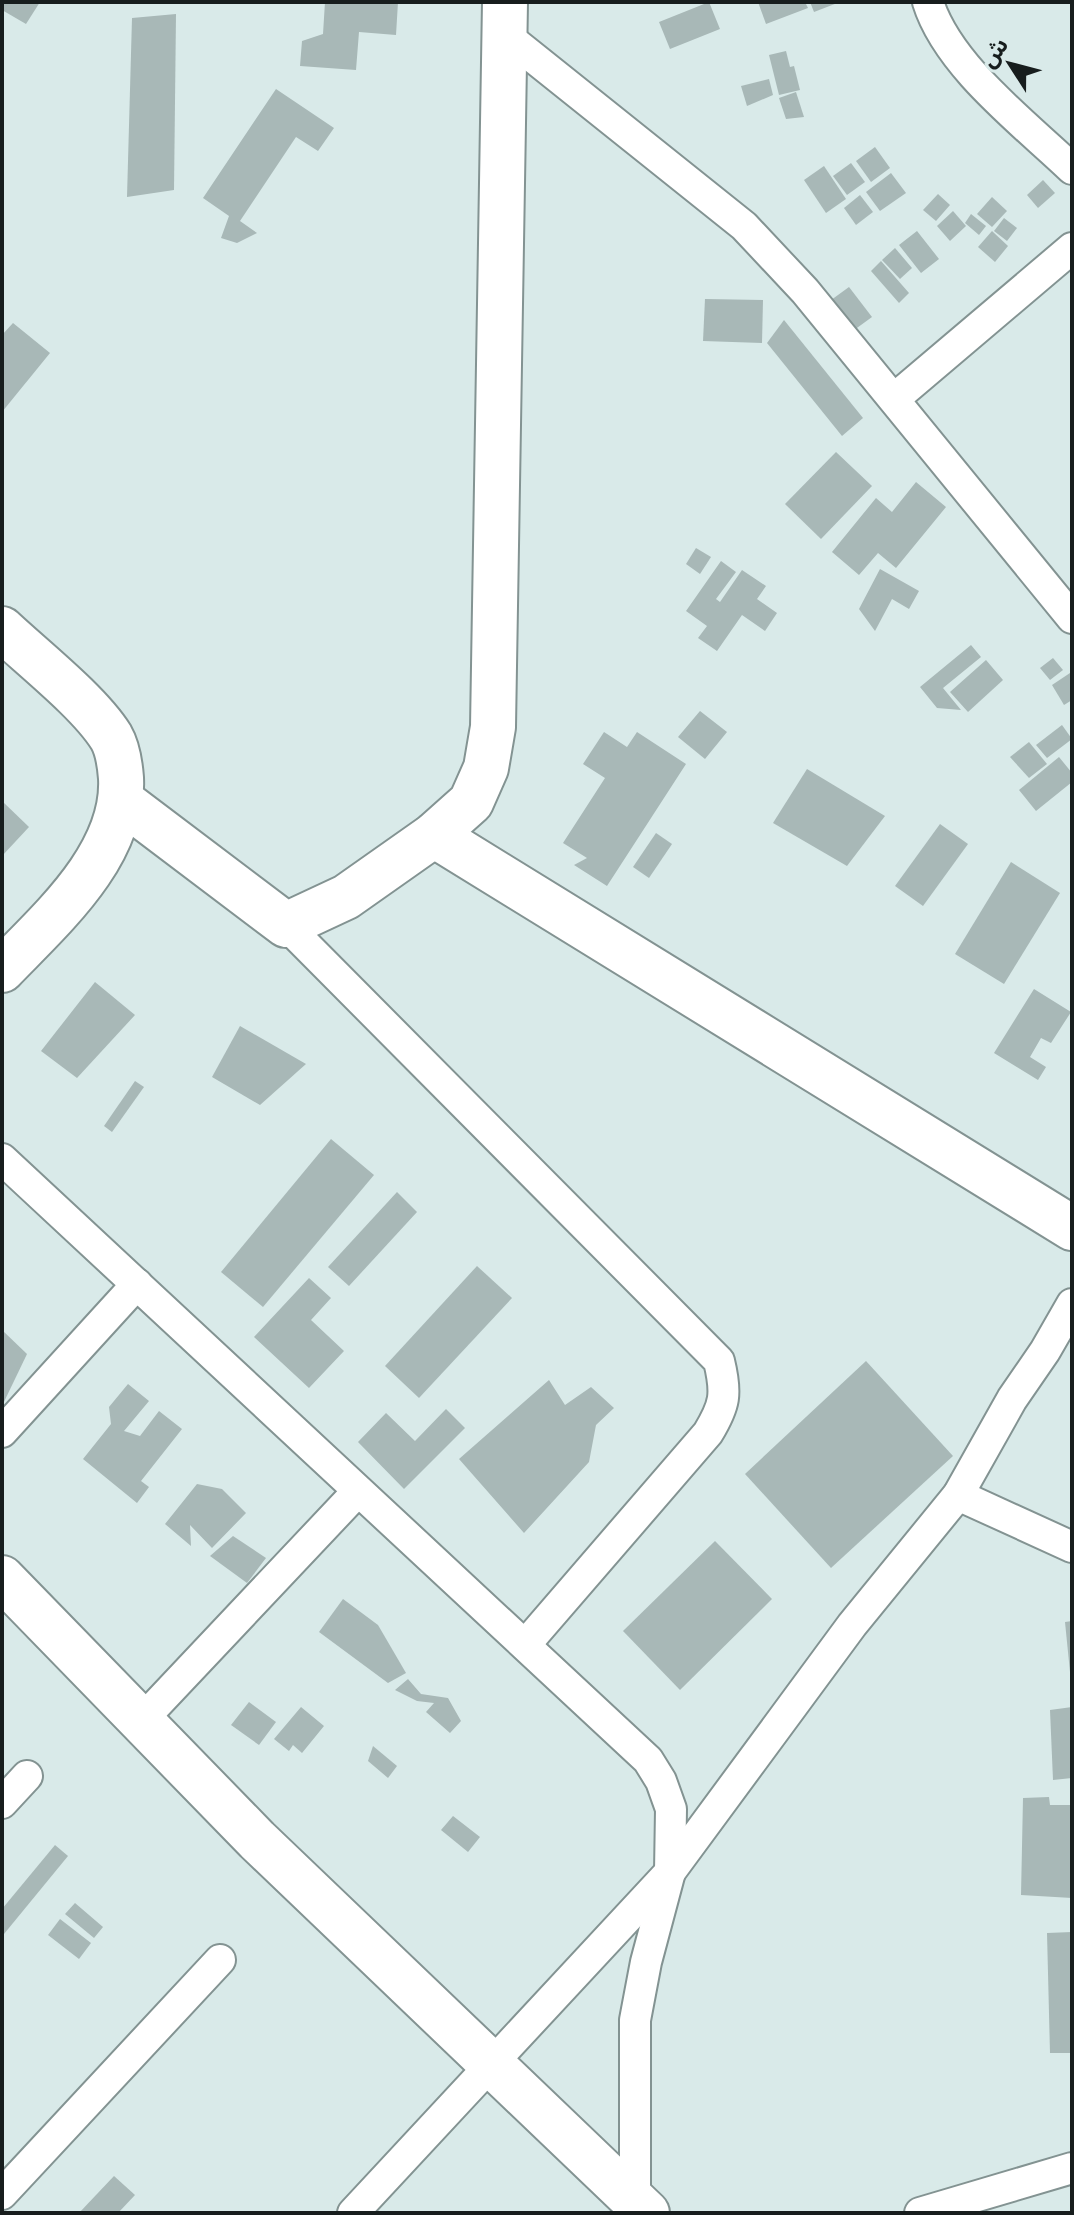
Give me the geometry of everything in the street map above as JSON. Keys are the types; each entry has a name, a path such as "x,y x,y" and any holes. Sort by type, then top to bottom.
{"street":[{"path":"928,2 956,54 1072,169"},
{"path":"504,18 744,226 805,291 1072,616"},
{"path":"286,925 346,897 434,835 471,802 486,768 493,727 504,18"},
{"path":"894,399 1072,248"},
{"path":"2,629 97,719 112,739 120,765 122,801 108,839 90,871 50,920 2,970"},
{"path":"122,801 286,925 719,1361 725,1384 723,1407 708,1433 525,1645"},
{"path":"434,835 1072,1228"},
{"path":"2,1159 648,1760 661,1781 671,1809 670,1872 646,1962 635,2020 641,2207"},
{"path":"2,1432 137,1284"},
{"path":"353,2213 670,1872 852,1625 958,1495 1012,1399 1072,1304"},
{"path":"141,1721 358,1491"},
{"path":"958,1495 1072,1547"},
{"path":"2,1578 257,1840 641,2207"},
{"path":"2,1803 27,1776"},
{"path":"2,2194 220,1960"},
{"path":"920,2213 1072,2168"}],"building":[{"path":"2,2 40,2 26,24 2,10"},
{"path":"325,2 398,2 396,35 359,32 356,70 300,66 302,41 323,34"},
{"path":"709,2 720,29 670,49 659,22"},
{"path":"758,2 805,2 808,8 766,24"},
{"path":"810,2 840,2 814,12"},
{"path":"176,14 174,190 127,197 132,18"},
{"path":"786,51 790,67 794,66 800,90 779,95 769,55"},
{"path":"769,79 773,95 747,106 741,86"},
{"path":"276,89 334,128 318,151 296,137 240,221 257,233 237,243 221,238 229,216 203,198"},
{"path":"796,92 804,117 786,119 779,98"},
{"path":"875,147 890,168 871,182 856,161"},
{"path":"851,163 865,182 847,195 833,176"},
{"path":"824,166 846,199 826,213 804,180"},
{"path":"891,173 906,193 880,211 866,192"},
{"path":"1043,180 1055,193 1038,208 1027,195"},
{"path":"938,194 950,205 936,221 923,210"},
{"path":"860,195 873,212 856,225 844,208"},
{"path":"992,197 1007,211 992,227 977,214"},
{"path":"953,211 966,226 950,241 937,226"},
{"path":"971,214 986,226 979,235 965,223"},
{"path":"1004,218 1017,228 1007,241 994,231"},
{"path":"917,231 939,259 921,273 899,245"},
{"path":"992,231 1008,246 995,262 978,247"},
{"path":"895,248 912,268 900,279 882,260"},
{"path":"881,261 909,293 899,303 871,271"},
{"path":"849,287 872,317 850,333 827,303"},
{"path":"705,299 763,300 762,343 703,341"},
{"path":"784,320 863,418 842,436 767,343"},
{"path":"13,323 50,353 2,412 2,335"},
{"path":"836,452 872,486 821,539 785,504"},
{"path":"916,482 946,507 896,568 878,553 859,575 832,552 876,498 892,512"},
{"path":"696,548 711,557 700,574 686,564"},
{"path":"721,561 736,572 716,599 720,602 742,570 766,586 757,599 777,613 765,631 742,615 717,651 698,638 707,626 686,611"},
{"path":"880,569 919,591 909,609 892,599 875,631 859,609"},
{"path":"971,645 981,657 943,688 961,710 937,708 920,687"},
{"path":"1053,658 1063,670 1050,680 1040,668"},
{"path":"986,660 1003,680 968,712 950,692"},
{"path":"1070,673 1072,700 1064,705 1052,685"},
{"path":"700,711 727,732 705,759 678,737"},
{"path":"1062,725 1072,739 1047,758 1036,745"},
{"path":"604,732 627,747 637,732 686,764 607,886 574,865 587,858 563,843 605,778 583,764"},
{"path":"1029,742 1047,764 1029,778 1010,757"},
{"path":"1059,757 1072,773 1072,782 1036,811 1019,790"},
{"path":"807,769 885,816 847,866 773,823"},
{"path":"2,801 29,827 2,856"},
{"path":"940,824 968,844 923,906 895,886"},
{"path":"656,833 672,844 649,878 633,867"},
{"path":"1011,862 1060,893 1004,984 955,954"},
{"path":"95,982 135,1015 77,1078 41,1051"},
{"path":"1034,989 1071,1012 1051,1043 1041,1038 1030,1057 1046,1067 1038,1080 994,1053"},
{"path":"240,1026 306,1064 260,1105 212,1077"},
{"path":"135,1081 144,1087 112,1132 104,1126"},
{"path":"331,1139 374,1175 263,1307 221,1272"},
{"path":"397,1192 417,1212 349,1286 328,1267"},
{"path":"477,1266 512,1298 419,1398 385,1366"},
{"path":"309,1278 331,1298 311,1320 344,1351 309,1388 254,1337"},
{"path":"2,1330 27,1354 2,1406"},
{"path":"866,1361 953,1456 831,1568 745,1474"},
{"path":"549,1380 565,1405 591,1387 614,1408 596,1425 589,1462 524,1533 459,1459"},
{"path":"128,1384 149,1401 124,1431 140,1436 159,1411 182,1429 141,1481 149,1487 137,1503 83,1459 111,1424 109,1407"},
{"path":"446,1409 465,1428 404,1489 358,1442 386,1413 415,1441"},
{"path":"197,1484 222,1489 246,1513 212,1548 190,1525 191,1546 165,1524"},
{"path":"233,1536 266,1558 247,1583 210,1556"},
{"path":"715,1541 772,1599 680,1690 623,1631"},
{"path":"343,1599 378,1625 406,1673 388,1683 319,1632"},
{"path":"1072,1621 1072,1672 1070,1672 1065,1622"},
{"path":"408,1679 421,1694 448,1698 461,1721 450,1733 426,1712 434,1703 417,1701 395,1690"},
{"path":"249,1702 276,1722 259,1745 231,1725"},
{"path":"301,1707 324,1726 302,1753 293,1745 289,1751 274,1739"},
{"path":"1072,1707 1072,1778 1053,1780 1050,1710"},
{"path":"373,1746 397,1766 388,1778 368,1761"},
{"path":"1049,1797 1050,1805 1072,1805 1072,1898 1021,1895 1023,1798"},
{"path":"453,1816 480,1837 468,1852 441,1830"},
{"path":"55,1845 68,1856 4,1934 2,1909"},
{"path":"75,1903 103,1927 94,1938 65,1914"},
{"path":"60,1919 91,1943 79,1959 48,1935"},
{"path":"1072,1932 1072,2053 1050,2053 1047,1933"},
{"path":"114,2176 135,2195 118,2213 79,2213"}]}
